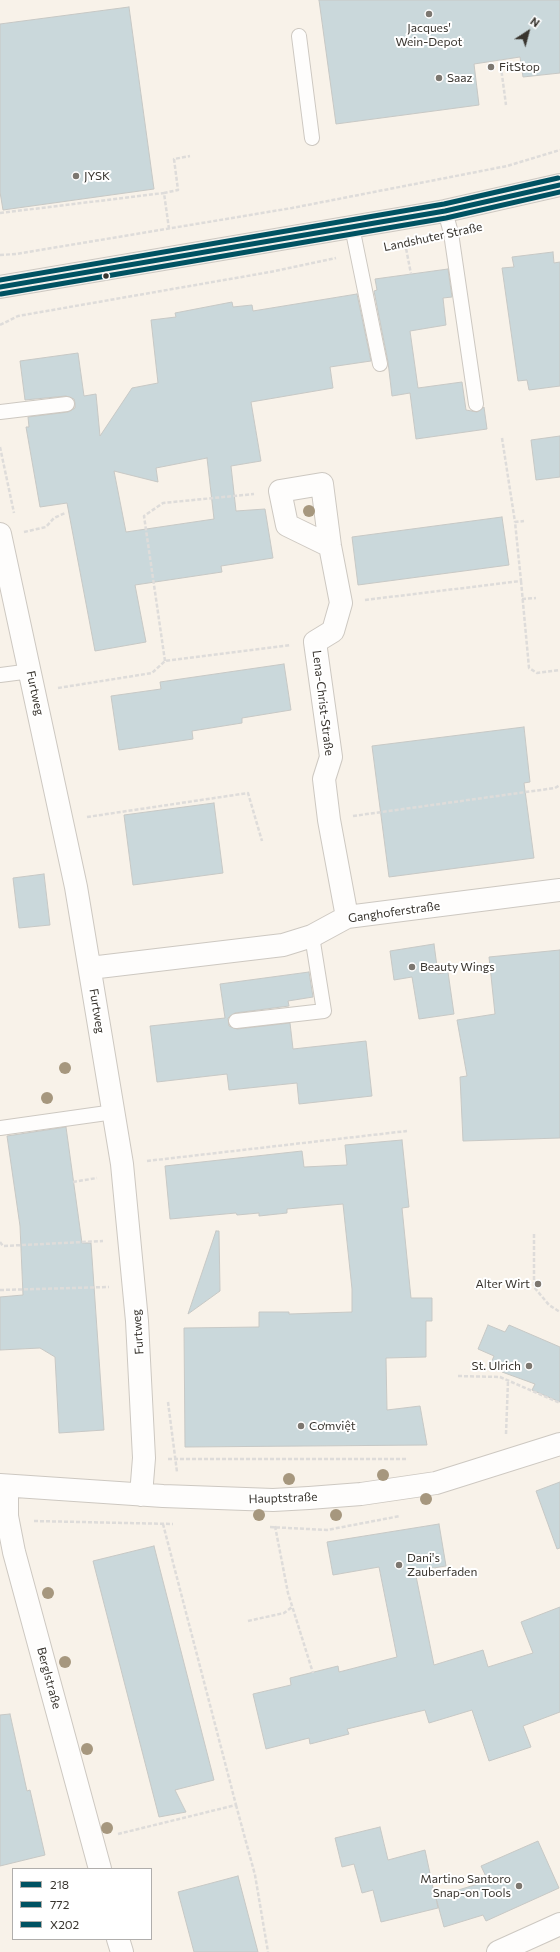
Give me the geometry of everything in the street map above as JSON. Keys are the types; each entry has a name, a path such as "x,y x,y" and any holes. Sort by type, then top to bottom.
{"main road":[{"name":"Landshuter Straße","path":"0,287 446,211 560,185"}],"street":[{"name":"Lena-Christ-Straße","path":"280,491 322,484 330,546 341,603 333,631 315,642 331,757 324,779 329,820 347,917"},
{"path":"280,491 287,525 330,546"},
{"name":"Furtweg","path":"9,534 30,671 76,887 122,1164 137,1321 144,1458 141,1495"},
{"name":"Ganghoferstraße","path":"90,968 283,944 312,936 347,917 560,890"},
{"name":"Hauptstraße","path":"3,1485 141,1495 273,1500 361,1494 436,1483 560,1444"},
{"name":"Berglstraße","path":"3,1485 8,1516 7,1554 100,1868"},
{"path":"498,1952 560,1924"},
{"path":"118,1940 122,1952"}],"lane":[{"path":"299,36 312,138"},
{"path":"446,211 451,233 476,404"},
{"path":"352,227 380,364"},
{"path":"0,412 67,404"},
{"path":"0,675 30,671"},
{"path":"236,1021 324,1011 312,936"},
{"path":"0,1128 114,1112"}],"path":[{"path":"500,60 506,105"},
{"path":"0,255 16,254 292,208 507,166 560,150"},
{"path":"0,213 178,190 174,159 190,156"},
{"path":"164,193 169,228"},
{"name":"Landshuter Straße","path":"398,244 412,241"},
{"path":"405,243 412,274"},
{"path":"0,325 18,316 264,273 358,253"},
{"path":"502,438 515,522 530,668 537,673 560,670"},
{"path":"165,661 144,516 164,503 280,491"},
{"path":"9,534 46,527 54,518 65,513"},
{"path":"515,522 524,521"},
{"path":"341,603 521,581"},
{"path":"522,598 536,598"},
{"path":"52,688 152,673 165,661 315,642"},
{"path":"353,816 555,788 560,785"},
{"path":"86,817 248,793 262,841"},
{"path":"145,1161 407,1131"},
{"path":"73,1182 102,1176"},
{"path":"534,1234 534,1287 549,1305 560,1312"},
{"path":"0,1242 3,1246 110,1240"},
{"path":"0,1290 116,1287"},
{"path":"458,1376 500,1377 560,1403"},
{"path":"505,1431 508,1381"},
{"path":"174,1459 412,1459"},
{"path":"273,1500 275,1528 292,1607 313,1673"},
{"path":"28,1521 179,1524"},
{"path":"163,1524 255,1875 268,1952"},
{"path":"295,1528 317,1529"},
{"path":"248,1621 284,1613 292,1607"},
{"path":"118,1834 236,1805"}],"building":[{"path":"319,0 560,0 560,73 523,77 520,57 474,64 479,105 336,124"},
{"path":"129,7 154,189 3,210 0,192 0,24"},
{"path":"553,252 554,263 560,262 560,386 529,390 527,380 518,381 502,268 514,267 512,257"},
{"path":"448,269 452,297 443,298 446,325 410,331 418,388 462,382 466,410 477,412 484,407 487,429 416,439 410,393 392,396 388,362 374,291 377,290 375,279"},
{"path":"357,294 371,361 330,367 333,388 251,402 261,461 231,466 236,511 265,509 273,558 221,566 222,572 135,585 146,642 95,651 67,503 40,507 26,427 29,427 28,417 68,412 75,408 74,399 66,396 25,400 20,361 78,353 84,396 96,394 100,436 132,388 158,383 151,320 176,317 175,313 232,302 233,307 252,305 253,311","holes":["207,458 214,519 126,532 114,471 158,482 156,468"]},
{"path":"560,436 560,477 536,480 531,440"},
{"path":"502,517 509,565 358,585 352,537"},
{"path":"284,664 291,710 242,718 242,723 192,731 193,739 119,750 111,696 161,689 160,682"},
{"path":"524,727 530,782 524,783 534,858 389,877 372,746"},
{"path":"214,803 223,873 133,885 124,815"},
{"path":"44,874 50,925 19,928 13,878"},
{"path":"434,944 438,974 448,972 454,1014 419,1019 412,977 394,980 390,951"},
{"path":"560,950 560,1138 463,1141 460,1077 467,1076 457,1020 495,1014 489,957"},
{"path":"309,972 313,997 288,1001 289,1006 235,1013 228,1018 229,1026 237,1029 290,1023 293,1049 366,1041 372,1096 299,1104 297,1083 229,1090 227,1074 157,1082 150,1026 225,1018 220,984"},
{"path":"66,1127 82,1243 91,1243 104,1430 59,1433 55,1357 40,1348 0,1350 0,1297 23,1295 20,1226 7,1136"},
{"path":"402,1140 409,1207 402,1208 411,1298 432,1298 432,1321 426,1321 426,1357 386,1358 387,1410 420,1406 427,1445 185,1447 184,1328 259,1327 259,1312 289,1312 289,1314 352,1312 352,1289 343,1204 287,1209 287,1213 259,1216 259,1213 237,1215 236,1213 170,1219 165,1166 302,1151 304,1167 347,1165 345,1145"},
{"path":"216,1231 219,1231 220,1291 188,1314"},
{"name":"St. Ulrich","path":"488,1325 505,1332 509,1325 560,1347 560,1402 532,1390 535,1384 502,1372 504,1368 491,1363 494,1356 478,1349"},
{"path":"560,1482 560,1548 557,1549 536,1491"},
{"path":"439,1524 446,1566 415,1571 434,1665 483,1650 488,1667 533,1653 521,1622 560,1607 560,1712 523,1726 531,1747 489,1761 472,1710 429,1723 425,1710 347,1729 349,1734 310,1744 309,1738 266,1749 253,1694 291,1685 290,1678 338,1666 339,1672 397,1657 379,1567 333,1575 327,1542"},
{"path":"154,1546 214,1780 175,1790 186,1812 159,1817 93,1561"},
{"path":"10,1714 27,1791 30,1790 45,1855 0,1866 0,1715"},
{"path":"380,1827 388,1860 425,1850 435,1897 488,1881 481,1866 538,1841 559,1888 486,1921 483,1915 444,1927 436,1898 438,1908 381,1922 373,1890 362,1893 354,1864 342,1867 335,1838"},
{"path":"238,1876 258,1952 194,1952 178,1892"}],"transit line":[{"name":"X202","path":"0,280 444,204 558,178"},
{"name":"218","path":"0,287 445,211 560,185"},
{"name":"772","path":"1,294 446,218 560,192"}],"place":[{"name":"Jacques' Wein-Depot","path":"429,14"},
{"name":"FitStop","path":"491,67"},
{"name":"Saaz","path":"439,78"},
{"name":"JYSK","path":"76,176"},
{"name":"Beauty Wings","path":"412,967"},
{"name":"Alter Wirt","path":"538,1284"},
{"name":"St. Ulrich","path":"529,1366"},
{"name":"Cơmviệt","path":"301,1426"},
{"name":"Dani's Zauberfaden","path":"399,1565"},
{"name":"Martino Santoro Snap-on Tools","path":"519,1886"}]}
